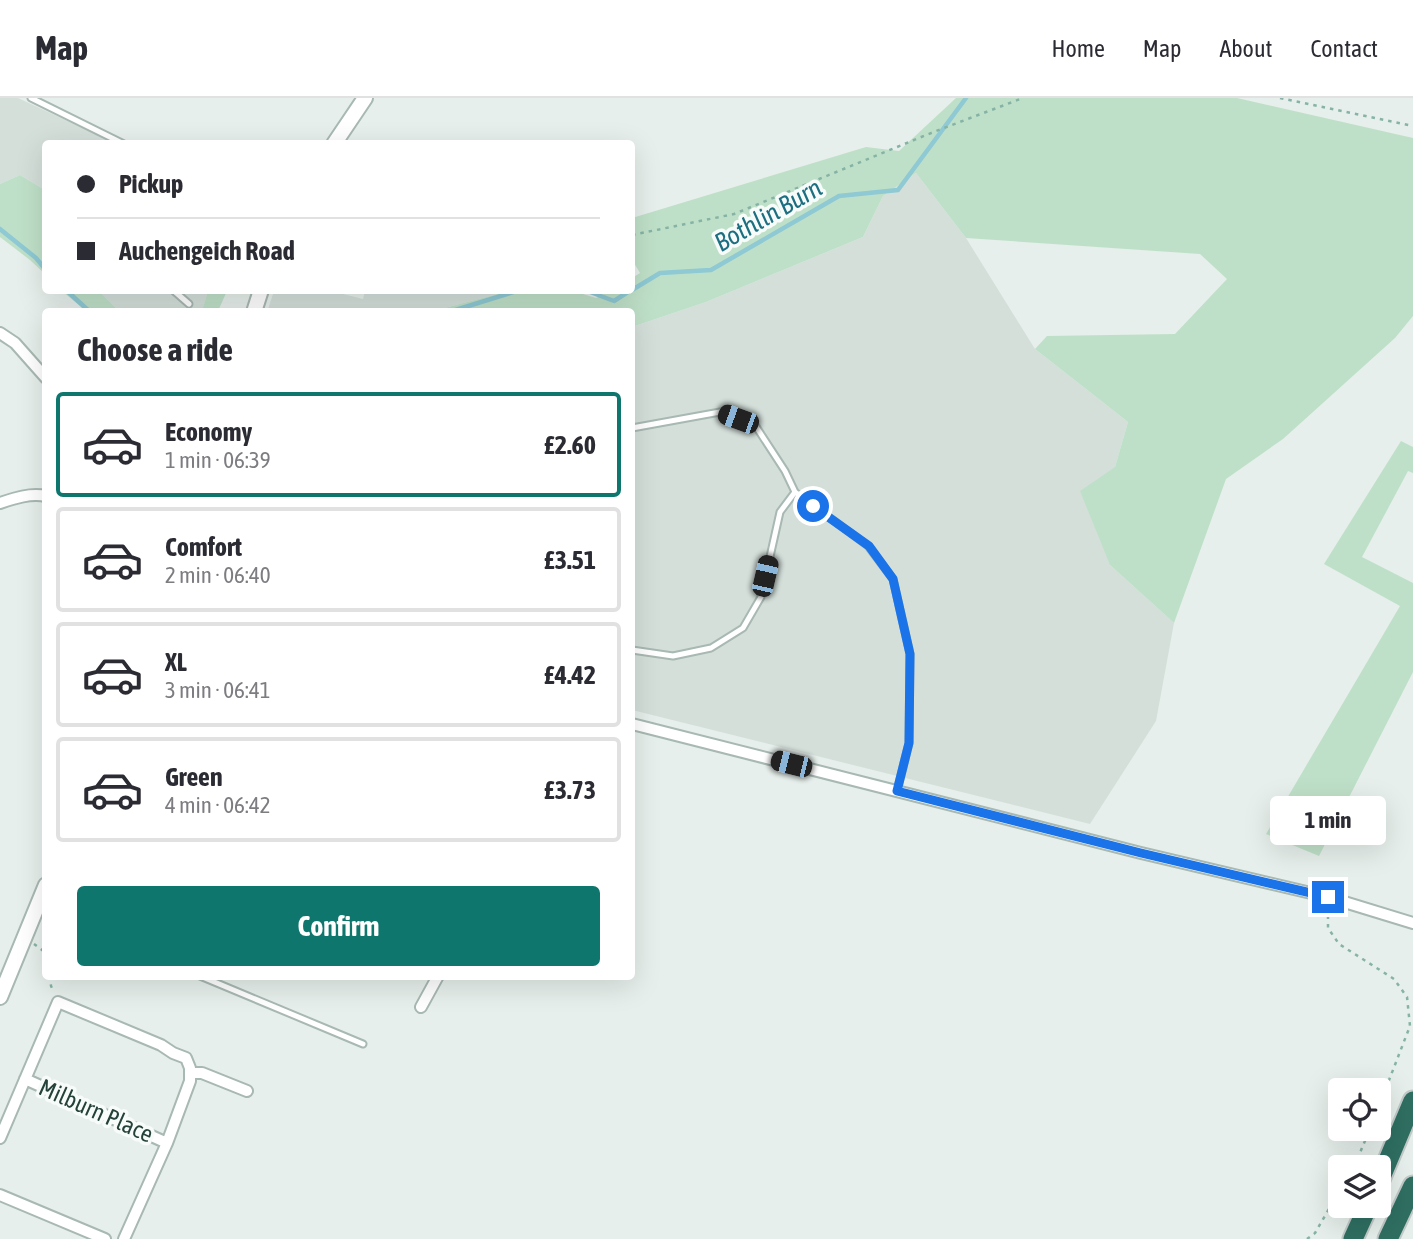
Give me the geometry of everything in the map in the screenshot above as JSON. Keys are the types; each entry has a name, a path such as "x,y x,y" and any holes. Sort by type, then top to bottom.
{"highway":[{"path":"1390,1155 1413,1101"},
{"path":"1388,1239 1413,1186"},
{"path":"1353,1239 1363,1218"}],"street":[{"path":"337,140 365,98"},
{"path":"0,333 15,343 42,373"},
{"path":"0,503 27,495 42,496"},
{"path":"635,725 1141,853 1328,897 1413,923"},
{"path":"0,997 5,969 41,912"},
{"path":"421,1007 436,980"},
{"path":"0,1138 58,1002 186,1058 190,1068 190,1081 167,1143 124,1239"},
{"path":"190,1073 202,1073 247,1091"},
{"name":"Milburn Place","path":"25,1079 167,1143"},
{"path":"0,1195 106,1239"}],"lane":[{"path":"31,98 116,140"},
{"path":"178,294 189,304"},
{"path":"635,427 720,412 755,425 785,471 795,492 869,546 893,579 910,654 909,743 897,791"},
{"path":"635,650 673,656 686,654 711,648 743,628 761,597 780,512 795,492"},
{"path":"210,980 363,1044"}],"path":[{"path":"635,234 734,214 1023,98"},
{"path":"1280,98 1413,126"},
{"path":"1328,897 1328,928 1339,944 1394,979 1407,997 1410,1026 1390,1078"},
{"path":"50,980 58,1002"},
{"path":"1307,1239 1314,1233 1328,1210"}],"shaded area":[{"path":"0,98 18,98 109,140 42,140 42,188 20,175 0,184"},
{"path":"916,173 966,238 1035,349 1128,422 1115,467 1110,565 1174,623 1156,721 1090,824 635,711 635,326 706,302 863,237 883,196"},
{"path":"102,294 207,294 203,308 116,308"},
{"path":"273,294 343,294 363,299 364,294 498,294 444,308 268,308"}],"green space":[{"path":"956,98 1237,98 1413,138 1413,316 1395,338 1283,439 1226,479 1174,623 1110,565 1080,491 1115,467 1128,422 1035,349 1047,336 1175,334 1227,279 1200,254 966,238 916,173 883,196 863,237 706,302 635,326 635,308 444,308 498,294 583,294 596,298 604,294 635,294 635,276 640,273 635,265 635,217 866,147 899,151"},
{"path":"20,175 42,188 42,271 0,237 0,184"},
{"path":"66,294 102,294 116,308 82,308"},
{"path":"207,294 226,294 219,308 203,308"},
{"path":"1401,441 1413,447 1413,473 1408,471 1362,557 1413,583 1413,672 1319,856 1266,834 1400,606 1324,564"}],"waterway":[{"name":"Bothlin Burn","path":"635,288 660,273 711,270 839,196 898,190 966,98"},
{"name":"Bothlin Burn","path":"0,229 42,265"},
{"name":"Bothlin Burn","path":"70,294 86,308"},
{"name":"Bothlin Burn","path":"462,308 507,294"},
{"name":"Bothlin Burn","path":"596,294 614,301 625,294"}],"route":[{"path":"813,506 869,546 893,579 910,654 909,743 897,791 1328,897"}]}
